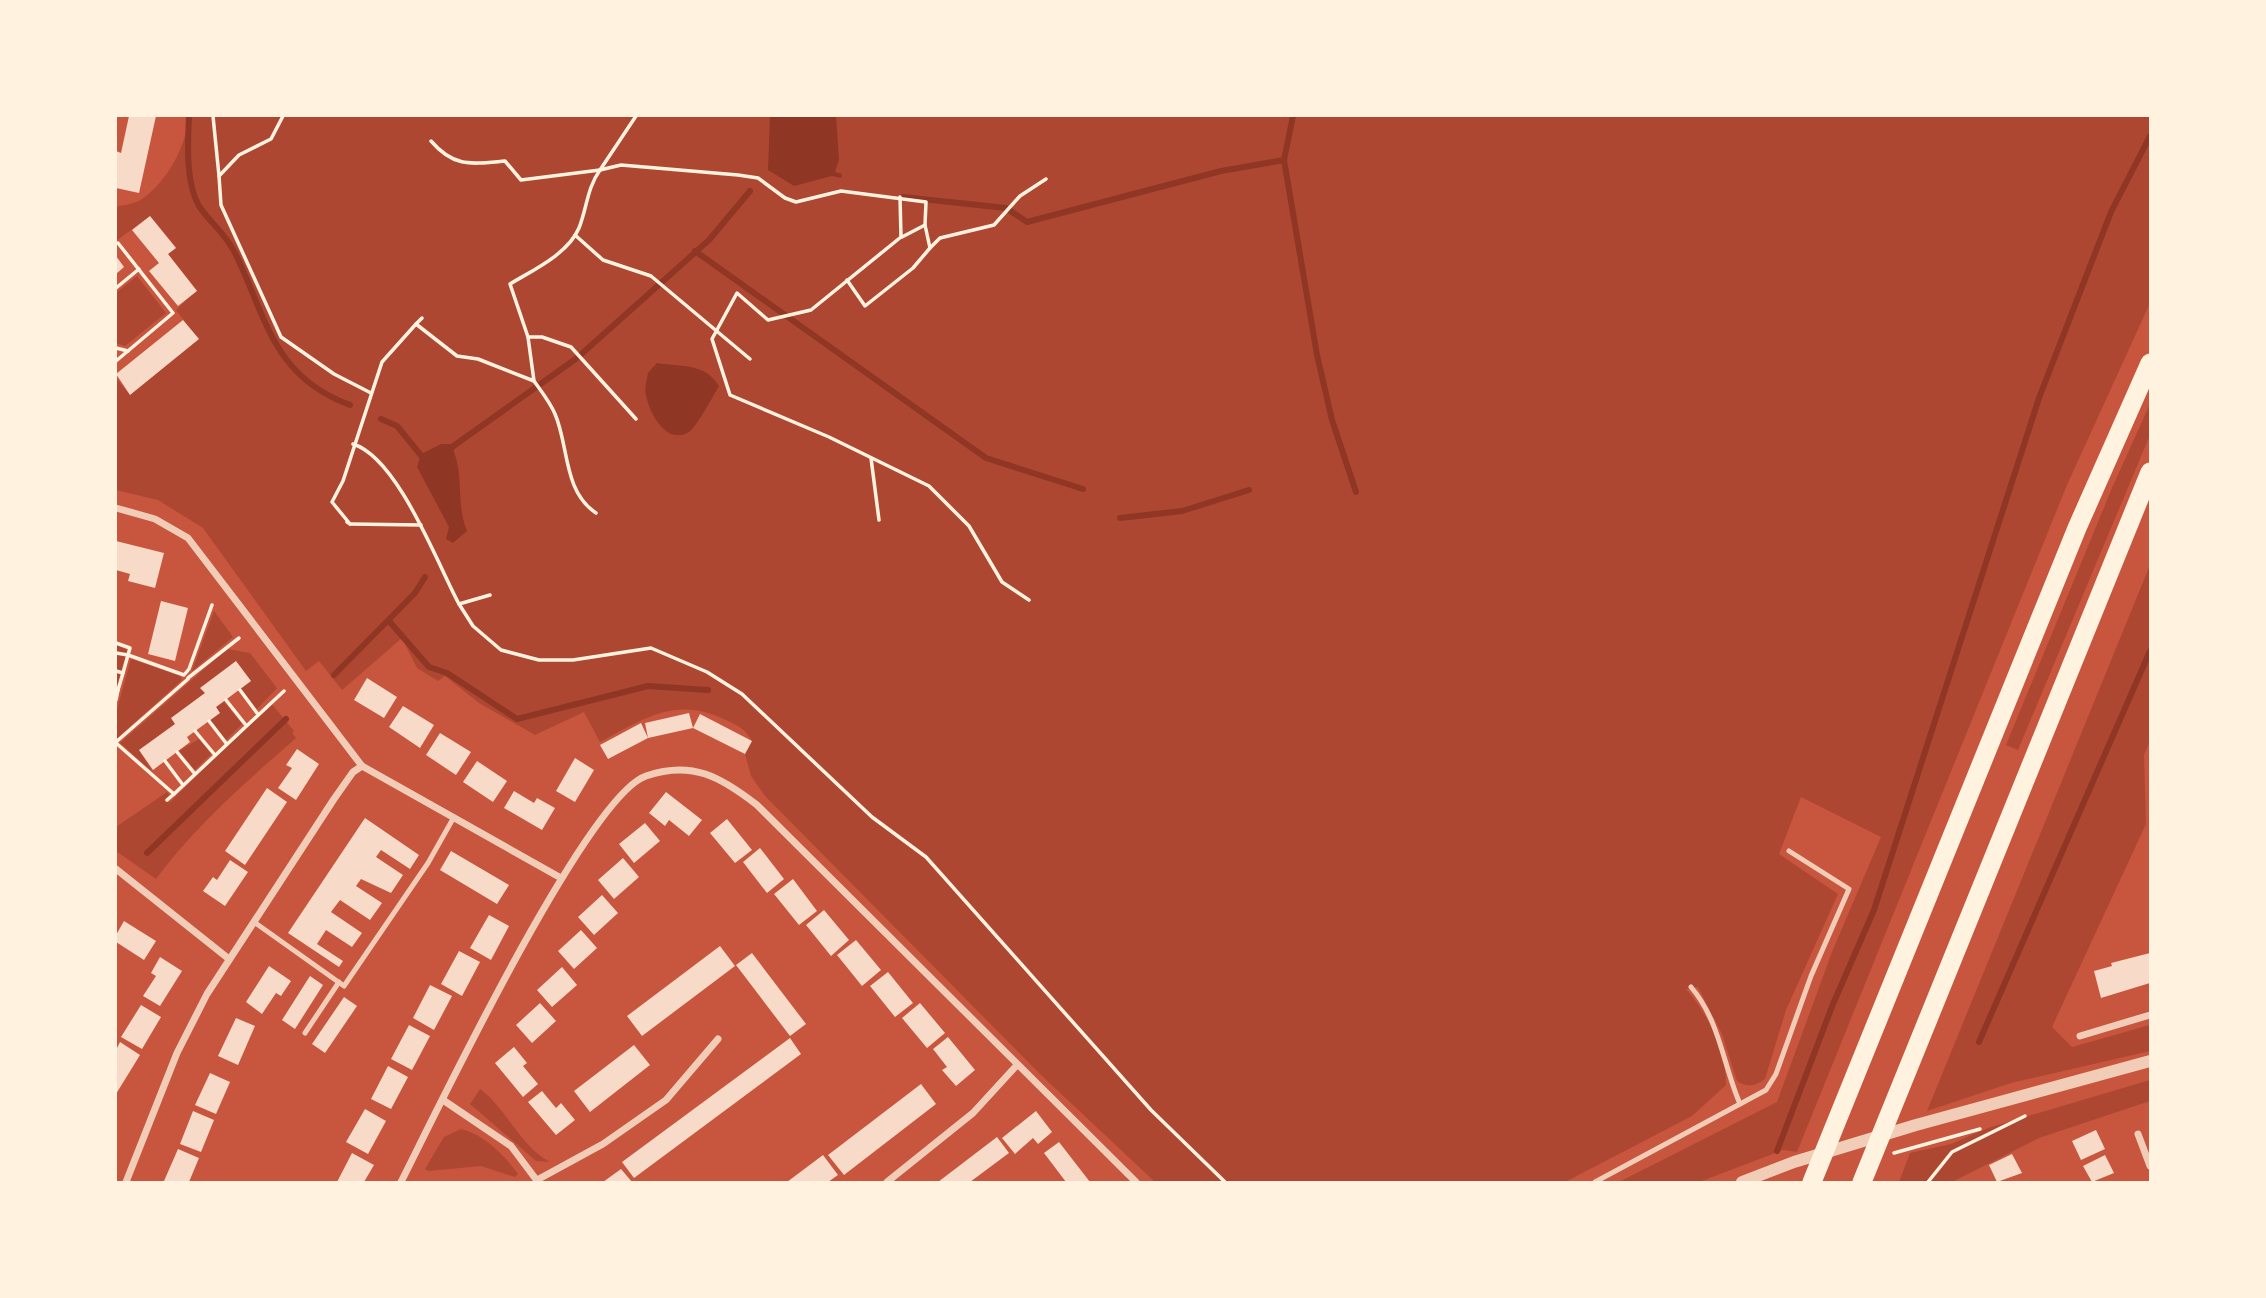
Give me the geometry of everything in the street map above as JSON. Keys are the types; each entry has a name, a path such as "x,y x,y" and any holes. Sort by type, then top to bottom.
{"highway":[{"path":"1813,1181 2077,528 2151,363"},
{"path":"1862,1182 2151,472"}],"street":[{"path":"116,508 155,519 188,538 362,766 561,878"},
{"path":"126,1182 177,1053 229,959 353,772 362,766"},
{"path":"401,1182 561,878 614,800 643,776 683,768 724,780 757,805 1136,1182"},
{"path":"119,871 229,959"},
{"path":"2080,1036 2151,1015"},
{"path":"443,1100 499,1135 517,1152 538,1181 603,1144 666,1100 718,1039"},
{"path":"1742,1182 1794,1162 1916,1125 2151,1061"},
{"path":"887,1182 973,1113 1017,1065"},
{"path":"2138,1135 2151,1166"}],"lane":[{"path":"254,922 344,986 428,863 453,817"},
{"path":"1595,1182 1766,1090 1776,1074 1811,975 1849,889 1789,851"},
{"path":"116,880 119,871"},
{"path":"304,1033 339,982"},
{"path":"1691,987 1700,998 1724,1050 1740,1104"}],"path":[{"path":"213,116 221,205 281,337 334,374 371,393"},
{"path":"219,176 239,155 271,139 283,116"},
{"path":"596,513 584,506 580,498 565,461 555,415 534,381 528,337 510,284 560,251 575,235 588,191 636,116"},
{"path":"431,141 447,158 460,163 505,161 521,180 621,165 704,170 754,177 796,202 841,191 926,202 925,225 930,248"},
{"path":"847,280 864,306 913,268 930,248 948,236 994,225 1011,205 1045,179"},
{"path":"900,197 901,237"},
{"path":"925,225 901,237 811,310 791,317 768,320 737,293 712,339 730,395 929,486 969,526 1002,582 1029,600"},
{"path":"575,235 603,260 657,281 750,359"},
{"path":"116,361 173,313 118,243"},
{"path":"116,288 139,269"},
{"path":"421,525 349,523 332,502 343,481 352,444 388,352 422,318"},
{"path":"416,324 457,356 478,359 534,381"},
{"path":"528,337 558,341 578,354 636,419"},
{"path":"116,348 128,351"},
{"path":"352,444 366,448 421,525 472,626 501,650 539,660 573,660 651,648 707,672 742,694 872,817 926,857 1151,1110 1225,1182"},
{"path":"872,458 879,520"},
{"path":"459,604 490,595"},
{"path":"186,676 212,605"},
{"path":"174,794 116,742 186,676 239,638"},
{"path":"116,643 130,648 116,700"},
{"path":"116,653 186,676"},
{"path":"116,671 123,673"},
{"path":"240,690 257,713"},
{"path":"167,800 257,713 284,691"},
{"path":"226,700 246,724"},
{"path":"209,721 226,743"},
{"path":"195,731 215,755"},
{"path":"177,752 195,774"},
{"path":"165,761 183,785"},
{"path":"1928,1182 1952,1152 2025,1116"}],"shaded area":[{"path":"189,116 2150,116 2150,303 2067,485 1797,1152 1783,1150 1699,1182 1619,1182 1777,1102 1832,952 1881,837 1801,797 1779,854 1838,894 1786,1010 1765,1079 1754,1085 1737,1081 1722,1034 1698,987 1686,989 1702,1010 1719,1046 1726,1085 1692,1116 1565,1182 1155,1182 1040,1074 765,796 751,776 745,754 752,741 739,727 710,713 677,710 647,718 600,742 584,712 535,735 479,703 445,676 438,681 417,668 402,638 342,690 319,661 306,671 203,528 158,500 116,490 116,378 130,395 198,339 176,310 197,290 168,254 176,247 150,216 116,241 116,207 139,201 160,183 180,151"},
{"path":"770,116 836,116 839,160 835,172 842,174 841,178 832,176 794,186 768,170"},
{"path":"137,276 166,313 125,346 116,343 116,293"},
{"path":"657,363 700,370 707,373 719,386 689,432 673,435 660,426 651,410 645,387 648,373"},
{"path":"2150,404 2150,435 2018,750 2006,745 2112,488"},
{"path":"441,444 450,444 455,454 463,520 467,531 453,543 446,539 449,527 417,467 421,454"},
{"path":"2150,565 2150,741 2144,755 2146,824 2052,1027 2072,1047 2150,1025 2150,1051 2011,1083 1927,1111"},
{"path":"214,611 233,637 192,671"},
{"path":"116,644 127,650 116,690"},
{"path":"227,649 250,653 277,688 257,709 241,689 251,681 236,661 201,687 205,693 171,718 175,724 139,750 152,771 120,743"},
{"path":"131,659 180,676 182,680 116,739 116,713"},
{"path":"224,702 242,724 226,740 210,720 220,713 216,707"},
{"path":"271,703 294,731 292,733 296,738 204,823 156,879 116,851 116,827 167,792 169,795 165,800 169,803"},
{"path":"199,739 211,754 195,770 179,751"},
{"path":"2150,1080 2150,1101 2039,1138 1952,1182 1899,1182 1910,1153 1951,1144 1988,1128"},
{"path":"480,1089 490,1097 530,1147 550,1162 536,1161 470,1104"},
{"path":"461,1129 478,1136 493,1147 518,1174 515,1177 481,1166 428,1171 425,1169 444,1137"}],"building":[{"path":"129,116 156,116 139,193 116,188 116,151 121,153"},
{"path":"150,216 176,248 168,254 197,291 178,306 149,271 159,263 132,230"},
{"path":"116,256 124,267 116,274"},
{"path":"183,320 199,339 130,395 116,374"},
{"path":"116,541 164,553 155,588 128,581 130,574 116,570"},
{"path":"161,601 188,608 175,661 148,654"},
{"path":"236,661 251,681 216,707 220,713 187,737 190,742 153,770 139,750 175,724 171,718 205,693 200,688"},
{"path":"367,678 397,697 384,718 354,700"},
{"path":"403,706 434,725 420,748 389,727"},
{"path":"689,713 693,728 648,738 645,723"},
{"path":"700,714 752,741 745,754 693,728"},
{"path":"641,723 648,738 608,759 600,745"},
{"path":"440,733 471,752 456,775 426,755"},
{"path":"297,749 319,764 296,800 278,788 292,768 286,765"},
{"path":"575,758 594,770 575,802 556,791"},
{"path":"477,761 507,781 493,802 463,782"},
{"path":"267,788 287,802 245,865 225,851"},
{"path":"514,791 534,803 537,798 555,808 542,830 504,808"},
{"path":"666,792 702,820 689,836 669,820 665,826 649,813"},
{"path":"365,818 419,855 410,869 381,850 376,857 403,875 391,893 361,879 356,886 382,903 370,920 340,900 331,912 362,933 352,947 326,930 317,944 343,961 339,967 288,933"},
{"path":"727,819 752,850 735,863 710,833"},
{"path":"645,823 660,841 634,863 619,844"},
{"path":"760,848 784,879 767,893 743,862"},
{"path":"451,851 509,885 497,904 440,870"},
{"path":"623,858 639,877 614,899 598,880"},
{"path":"230,860 248,872 225,906 203,891 213,877 217,880"},
{"path":"793,879 817,911 799,925 774,894"},
{"path":"602,895 618,913 594,935 578,917"},
{"path":"824,910 849,940 831,956 806,925"},
{"path":"489,915 509,926 491,960 470,948"},
{"path":"124,921 156,941 144,960 116,942 116,935"},
{"path":"581,930 597,948 574,969 558,951"},
{"path":"856,940 881,970 862,986 837,955"},
{"path":"720,946 735,966 642,1036 627,1016"},
{"path":"459,951 480,962 462,996 441,984"},
{"path":"752,953 806,1024 790,1036 736,965"},
{"path":"2150,953 2150,983 2101,998 2094,971 2112,966 2111,963"},
{"path":"160,957 182,971 160,1006 143,996 156,976 151,973"},
{"path":"269,966 291,981 281,996 276,993 262,1014 246,1002"},
{"path":"562,967 577,985 552,1007 537,990"},
{"path":"888,972 913,1003 895,1017 870,986"},
{"path":"310,976 323,985 295,1029 282,1020"},
{"path":"430,985 452,996 434,1030 413,1018"},
{"path":"344,997 357,1006 325,1053 312,1044"},
{"path":"540,1003 556,1021 532,1043 516,1025"},
{"path":"920,1003 945,1033 927,1048 902,1018"},
{"path":"141,1005 161,1017 142,1049 121,1037"},
{"path":"236,1018 255,1026 238,1065 218,1056"},
{"path":"409,1025 430,1036 412,1070 391,1059"},
{"path":"948,1037 975,1070 956,1086 942,1070 947,1067 933,1049"},
{"path":"790,1038 801,1054 634,1178 622,1162"},
{"path":"120,1042 140,1055 116,1094 116,1050"},
{"path":"634,1045 650,1065 590,1112 574,1091"},
{"path":"514,1047 527,1063 523,1066 538,1084 523,1097 495,1063"},
{"path":"388,1066 408,1077 391,1109 371,1099"},
{"path":"210,1073 230,1082 216,1114 195,1105"},
{"path":"921,1084 936,1104 844,1175 828,1155"},
{"path":"542,1091 556,1108 561,1103 575,1120 556,1135 528,1102"},
{"path":"365,1109 386,1121 368,1154 346,1142"},
{"path":"193,1111 214,1120 201,1152 180,1144"},
{"path":"1036,1111 1052,1132 1038,1144 1033,1138 1015,1154 1002,1138"},
{"path":"2096,1130 2105,1149 2081,1160 2072,1141"},
{"path":"997,1137 1009,1153 970,1182 938,1182"},
{"path":"1059,1142 1090,1182 1066,1182 1044,1153"},
{"path":"178,1149 199,1158 189,1182 166,1182 164,1181"},
{"path":"352,1153 374,1165 364,1182 337,1182"},
{"path":"2012,1154 2022,1173 1997,1182 1989,1165"},
{"path":"823,1155 838,1175 828,1182 787,1182"},
{"path":"2105,1155 2114,1173 2092,1182 2083,1166"},
{"path":"621,1169 632,1182 603,1182"}],"waterway":[{"path":"189,116 189,174 199,206 231,245 265,322 288,361 324,393 350,405"},
{"path":"903,197 1006,208 1027,222 1221,171 1284,160 1293,116"},
{"path":"1777,1151 1833,1004 1874,910 2039,398 2111,212 2150,136"},
{"path":"1284,160 1317,355 1332,420 1356,492"},
{"path":"450,452 452,447 577,358 709,240 750,191"},
{"path":"695,251 986,458 1083,489"},
{"path":"381,419 397,426 424,459"},
{"path":"1120,518 1182,511 1249,490"},
{"path":"334,675 415,593 425,577"},
{"path":"389,621 429,667 447,673 517,719 648,686 708,690"},
{"path":"1979,1042 2150,651"},
{"path":"147,853 286,719"}]}
